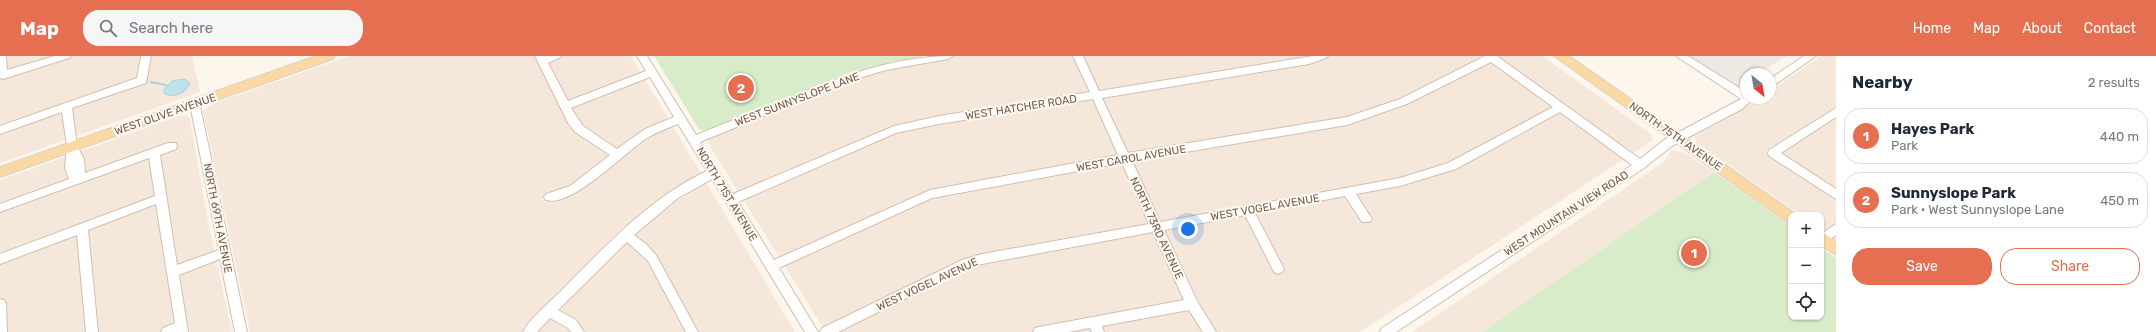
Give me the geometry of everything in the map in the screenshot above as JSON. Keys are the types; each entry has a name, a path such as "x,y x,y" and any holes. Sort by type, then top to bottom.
{"main road":[{"name":"WEST OLIVE AVENUE","path":"0,172 329,56"},
{"name":"NORTH 75TH AVENUE","path":"1560,56 1788,215"},
{"path":"1824,240 1836,249"}],"street":[{"path":"1,56 3,75 66,56"},
{"path":"0,130 142,80 146,56"},
{"path":"556,56 542,58 578,129 616,154"},
{"name":"NORTH 71ST AVENUE","path":"642,56 812,332"},
{"name":"WEST SUNNYSLOPE LANE","path":"694,140 845,79 886,67 948,56"},
{"name":"NORTH 73RD AVENUE","path":"1078,56 1192,304 1210,332"},
{"name":"WEST HATCHER ROAD","path":"731,200 894,130 939,120 1309,61 1323,56"},
{"path":"1681,56 1740,93"},
{"path":"1776,80 1811,56"},
{"path":"1491,57 1640,165"},
{"name":"WEST CAROL AVENUE","path":"771,266 930,194 1125,158 1316,127 1375,114 1416,97 1491,57"},
{"path":"565,106 652,72"},
{"name":"NORTH 69TH AVENUE","path":"195,104 241,332"},
{"name":"WEST MOUNTAIN VIEW ROAD","path":"1386,332 1640,165 1677,137 1740,104"},
{"path":"67,107 72,147 70,156 72,175 77,181"},
{"name":"WEST VOGEL AVENUE","path":"826,332 962,265 982,259 1349,193 1400,182 1452,166 1561,107"},
{"path":"1836,112 1773,153 1836,195"},
{"path":"550,197 562,195 575,189 616,154 648,132 681,119"},
{"path":"0,208 172,146"},
{"path":"154,152 182,329 167,332"},
{"path":"530,332 549,311 626,235 677,192 714,173"},
{"path":"1349,193 1366,219"},
{"path":"0,259 161,198"},
{"path":"1248,210 1278,268"},
{"path":"82,228 92,332"},
{"path":"1824,236 1836,228"},
{"path":"626,235 642,247 652,258 692,332"},
{"path":"173,272 225,252"},
{"path":"0,304 1,332"},
{"path":"1039,332 1096,327 1192,304"},
{"path":"549,311 572,324 578,332"}],"shaded area":[{"path":"0,56 192,56 200,92 0,163"},
{"path":"350,56 631,56 795,332 250,332 203,111 211,104"},
{"path":"929,56 1542,56 1651,134 1653,140 1360,332 826,332 706,140 845,83 895,68 931,62"},
{"path":"1687,56 1786,56 1767,68 1740,68 1740,85 1738,86"},
{"path":"1821,56 1836,56 1836,239 1824,231 1824,212 1797,212 1697,143 1694,137 1750,104 1776,104 1776,87"},
{"path":"182,115 188,116 190,119 208,222 232,332 0,332 0,180"},
{"path":"1672,150 1685,153 1714,172 1482,332 1412,332 1664,162"}],"green space":[{"path":"654,56 925,56 892,62 849,73 704,131 699,129"},
{"path":"1714,172 1788,224 1788,320 1824,320 1824,250 1836,258 1836,332 1482,332"}],"water":[{"path":"184,79 190,83 186,90 176,95 165,94 164,89 172,81"}],"waterway":[{"path":"151,82 166,85"}],"place":[{"name":"Sunnyslope Park","path":"741,88"},
{"name":"Hayes Park","path":"1694,253"}]}
